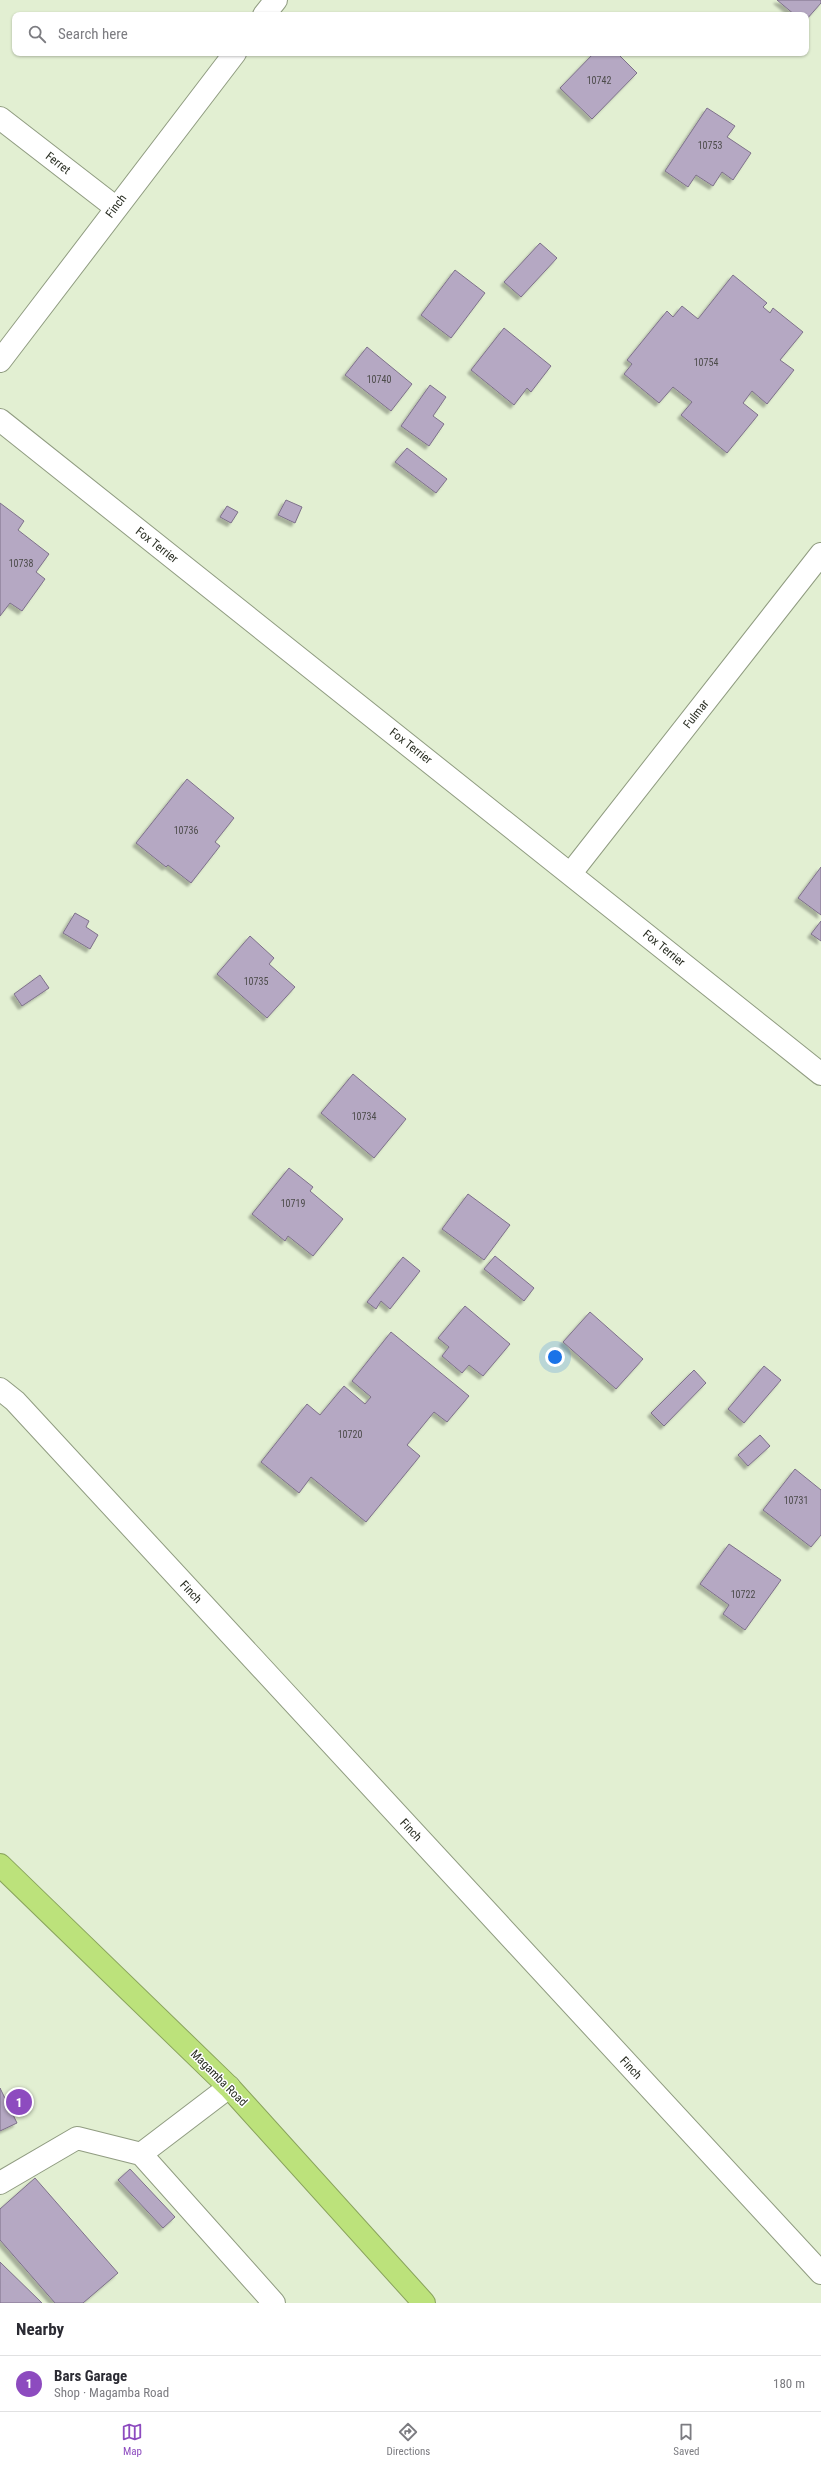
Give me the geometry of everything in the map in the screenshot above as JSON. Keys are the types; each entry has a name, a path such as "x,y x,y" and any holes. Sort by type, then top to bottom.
{"highway":[{"name":"Magamba Road","path":"0,1865 229,2087 424,2303"}],"street":[{"path":"266,12 276,0"},
{"name":"Finch","path":"0,361 115,207 233,56"},
{"name":"Ferret","path":"0,118 115,207"},
{"name":"Fox Terrier","path":"0,420 571,873 821,1074"},
{"name":"Fulmar","path":"571,873 821,554"},
{"name":"Finch","path":"0,1389 15,1401 821,2273"},
{"path":"141,2154 229,2087"},
{"path":"0,2183 77,2138 141,2154 274,2303"}],"building":[{"path":"777,0 821,0 821,3 809,17 809,12 791,12"},
{"path":"591,56 620,56 637,73 592,119 560,88"},
{"path":"707,108 735,126 727,137 751,153 733,180 722,172 713,186 696,175 688,187 665,171"},
{"path":"540,243 557,258 521,297 504,282"},
{"path":"455,270 485,293 451,338 421,315"},
{"path":"733,275 767,303 763,307 770,313 773,308 803,332 780,360 794,370 767,404 752,391 743,403 758,415 727,453 681,415 692,402 673,387 659,403 624,374 632,364 627,360 667,311 673,317 682,306 698,319"},
{"path":"504,328 551,366 531,392 527,388 514,405 471,370"},
{"path":"367,347 412,384 391,411 345,375"},
{"path":"430,385 446,397 433,416 444,424 429,446 401,426"},
{"path":"407,448 447,479 436,493 395,462"},
{"path":"286,500 302,507 295,523 278,515"},
{"path":"0,503 24,521 18,530 49,554 36,572 45,579 22,611 10,603 0,616"},
{"path":"227,506 238,512 231,523 220,517"},
{"path":"187,779 234,818 215,842 220,846 191,883 168,865 166,867 136,843"},
{"path":"821,867 821,915 798,898"},
{"path":"75,913 89,921 86,927 98,935 90,949 63,933"},
{"path":"821,921 821,941 811,934"},
{"path":"250,936 274,958 269,964 295,987 267,1018 217,974"},
{"path":"40,975 49,988 22,1006 14,994"},
{"path":"353,1074 406,1119 374,1158 321,1113"},
{"path":"289,1168 313,1187 310,1191 343,1219 313,1256 288,1236 285,1241 252,1214"},
{"path":"468,1194 510,1225 484,1260 442,1229"},
{"path":"495,1256 534,1288 524,1301 484,1269"},
{"path":"403,1257 420,1271 390,1309 381,1301 376,1309 367,1302"},
{"path":"465,1306 510,1344 483,1376 469,1365 462,1373 442,1356 449,1347 438,1338"},
{"path":"590,1312 643,1359 616,1389 563,1342"},
{"path":"391,1332 469,1396 447,1422 434,1412 407,1445 420,1456 366,1522 311,1477 299,1493 261,1462 307,1404 320,1415 344,1386 365,1404 371,1397 352,1381"},
{"path":"764,1366 781,1380 744,1423 728,1409"},
{"path":"694,1370 706,1383 664,1426 651,1413"},
{"path":"760,1435 770,1446 748,1466 738,1455"},
{"path":"795,1469 821,1490 821,1535 811,1547 763,1510"},
{"path":"729,1544 781,1580 745,1630 723,1614 729,1605 700,1584"},
{"path":"0,2088 17,2123 0,2131"},
{"path":"130,2169 175,2217 163,2228 118,2180"},
{"path":"35,2178 118,2273 83,2303 55,2303 0,2240 0,2209"},
{"path":"0,2262 42,2303 0,2303"}],"place":[{"name":"Bars Garage","path":"19,2102"}]}
